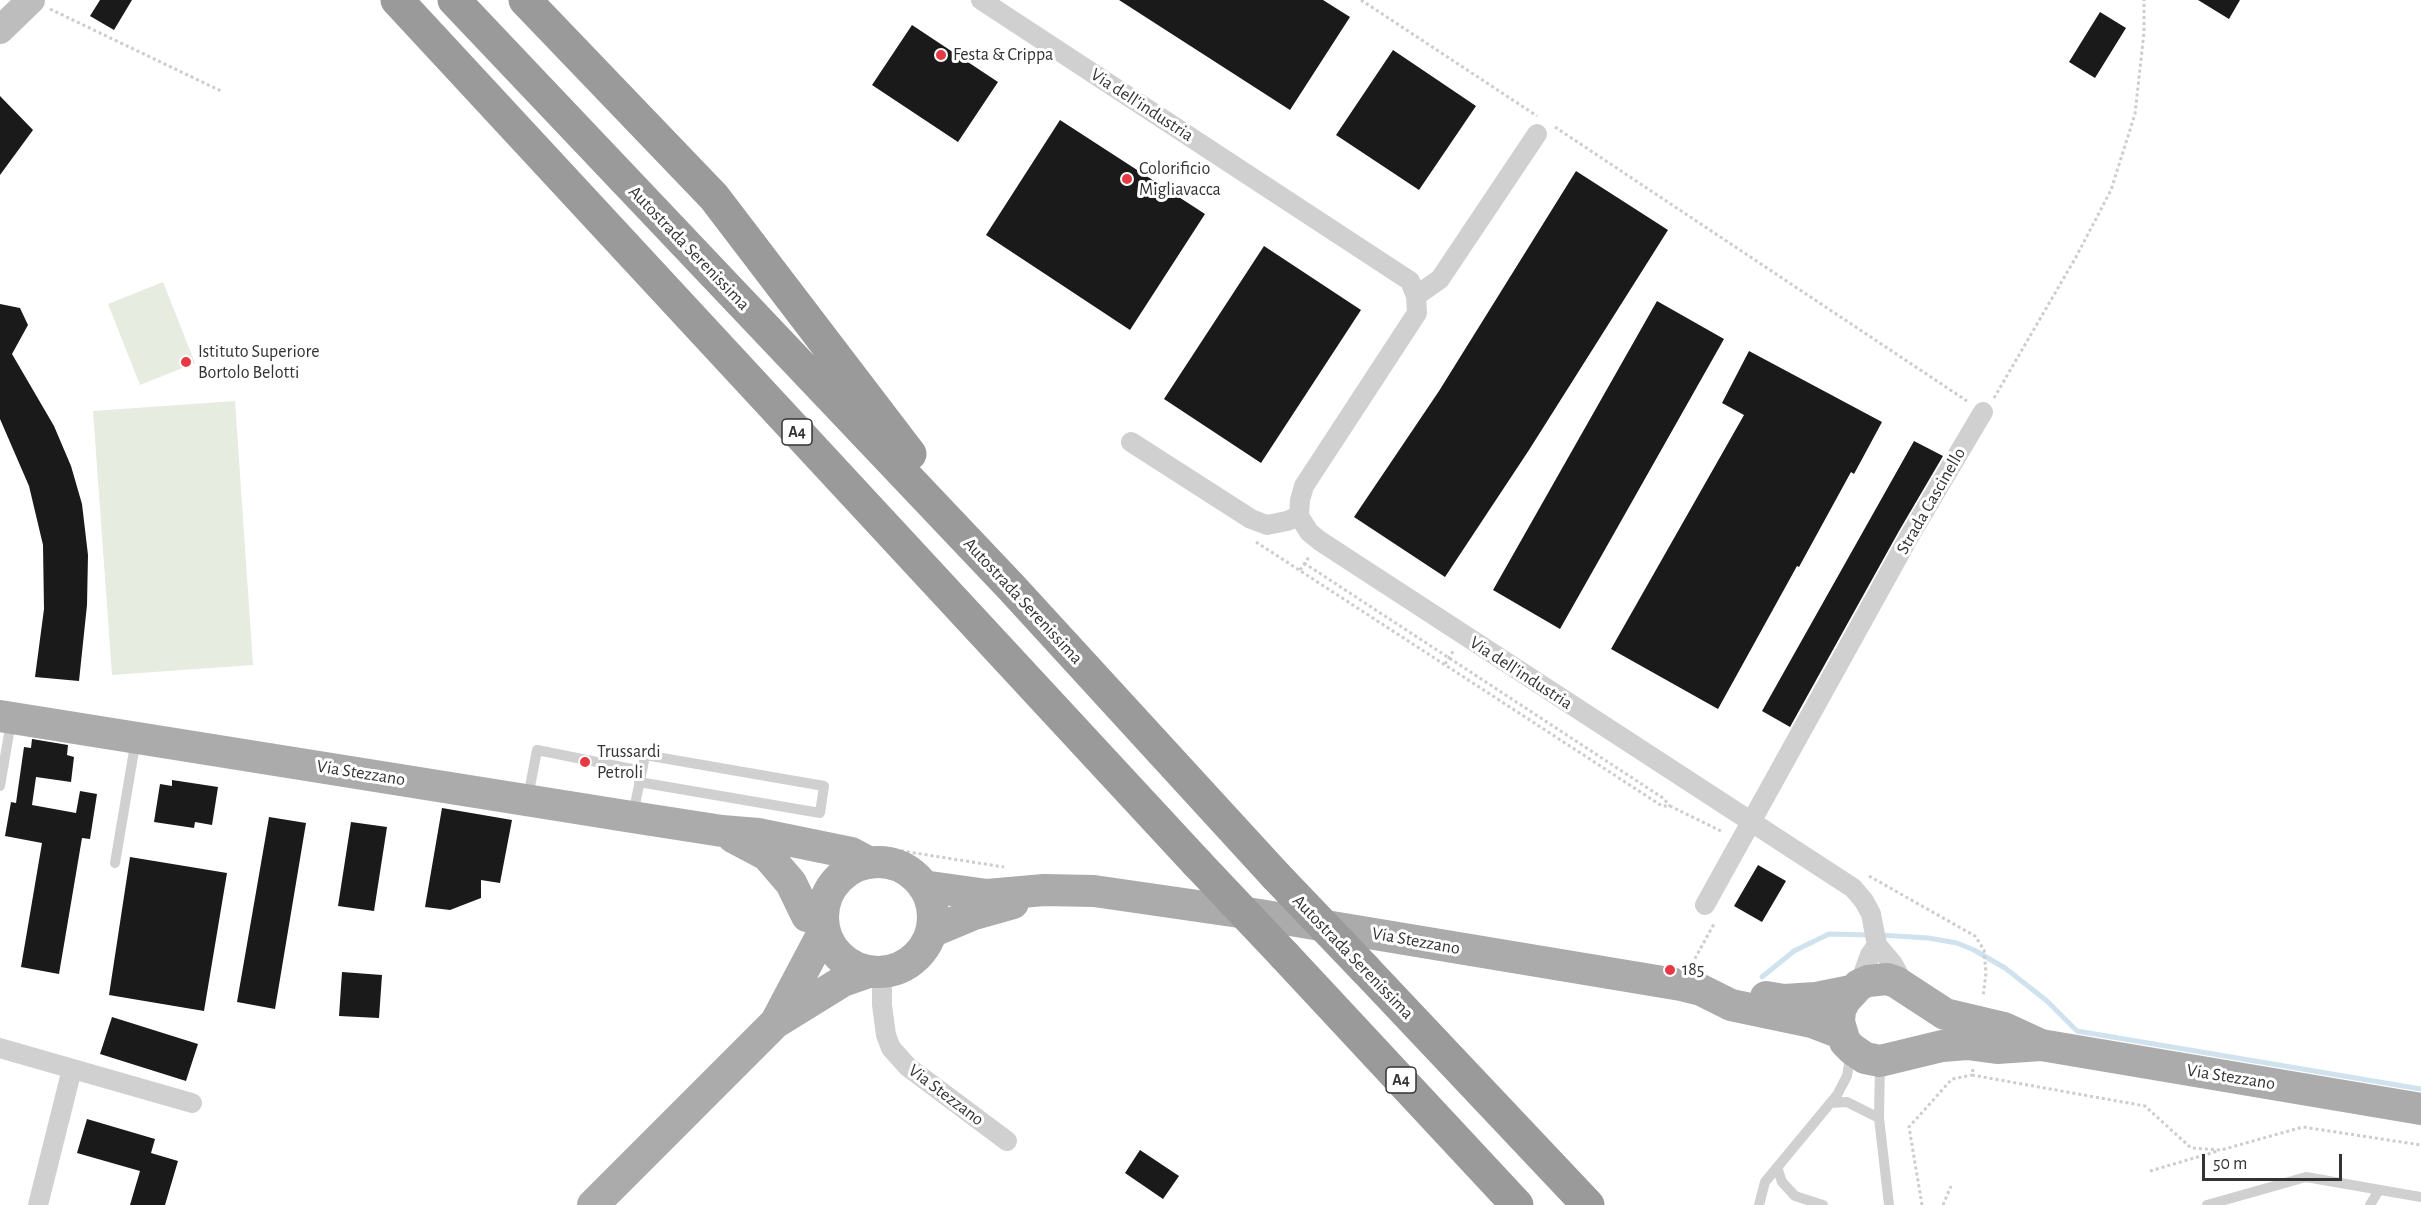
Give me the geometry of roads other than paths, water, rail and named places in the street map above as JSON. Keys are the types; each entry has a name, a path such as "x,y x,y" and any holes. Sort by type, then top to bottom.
{"highway":[{"name":"A4","path":"397,0 1517,1205"},
{"name":"Autostrada Serenissima","path":"454,0 1011,587 1276,876 1588,1205"},
{"path":"525,0 714,197 1011,587"}],"main road":[{"name":"Via Stezzano","path":"6,717 632,817 722,831 758,834 851,853 870,863 900,867 917,878 923,886 987,895 1044,890 1094,891 1260,915 1691,988 1726,989 1784,1000 1816,998 1855,988 1868,981 1887,979 1906,988 1945,1014 1976,1047"},
{"name":"Via Stezzano","path":"722,831 767,855 791,883 807,916 824,925 834,950 841,958 859,969 876,972"},
{"path":"775,1023 824,925 826,899 836,882 851,869 870,863"},
{"path":"593,1205 775,1023 843,981 876,972 899,969 913,960 924,948 932,932 932,908 923,886"},
{"name":"Via Stezzano","path":"932,932 974,914 1009,904 1094,891"},
{"name":"Via Stezzano","path":"1691,988 1731,1005 1812,1022 1866,1051 1942,1046 1997,1048 2041,1045 2421,1109"},
{"path":"1855,988 1840,1010 1839,1022 1866,1051 1900,1056 1915,1042 1921,1024 1918,1005 1906,988"}],"street":[{"name":"Via dell'industria","path":"981,0 1396,271 1410,281 1416,296"},
{"path":"0,30 39,3"},
{"path":"1131,442 1251,519 1267,525 1299,516 1304,486 1417,313 1416,296 1440,279 1537,134"},
{"name":"Strada Cascinello","path":"1705,905 1904,547 1983,412"},
{"name":"Via dell'industria","path":"1299,516 1309,532 1320,542 1751,821"},
{"path":"1751,821 1853,888 1871,914 1877,945 1893,964 1906,988"},
{"path":"1855,988 1877,945"},
{"name":"Via Stezzano","path":"876,972 886,1035 891,1048 908,1067 1007,1141"},
{"path":"0,1048 192,1103"},
{"path":"38,1205 72,1069"}],"lane":[{"path":"0,786 6,717"},
{"path":"115,863 136,738"},
{"path":"527,800 537,750 640,777 820,813 824,786 645,755 640,777 632,817"},
{"path":"1759,1205 1764,1182 1830,1103 1846,1076 1866,1051"},
{"path":"1866,1051 1879,1118 1889,1205"},
{"path":"1830,1103 1847,1102 1879,1118"},
{"path":"1777,1167 1782,1182 1795,1196 1823,1205"},
{"path":"2207,1205 2306,1177 2421,1197"},
{"path":"2370,1205 2379,1190"}],"waterway":[{"path":"1762,977 1794,951 1829,934 1870,935"},
{"path":"1880,935 1928,938 1957,943 1974,950 2005,968 2047,1001 2077,1031 2421,1089"}],"place":[{"name":"Festa & Crippa","path":"941,55"},
{"name":"Colorificio Migliavacca","path":"1127,179"},
{"name":"Istituto Superiore Bortolo Belotti","path":"186,362"},
{"name":"Trussardi Petroli","path":"585,762"},
{"name":"185","path":"1670,970"}]}
